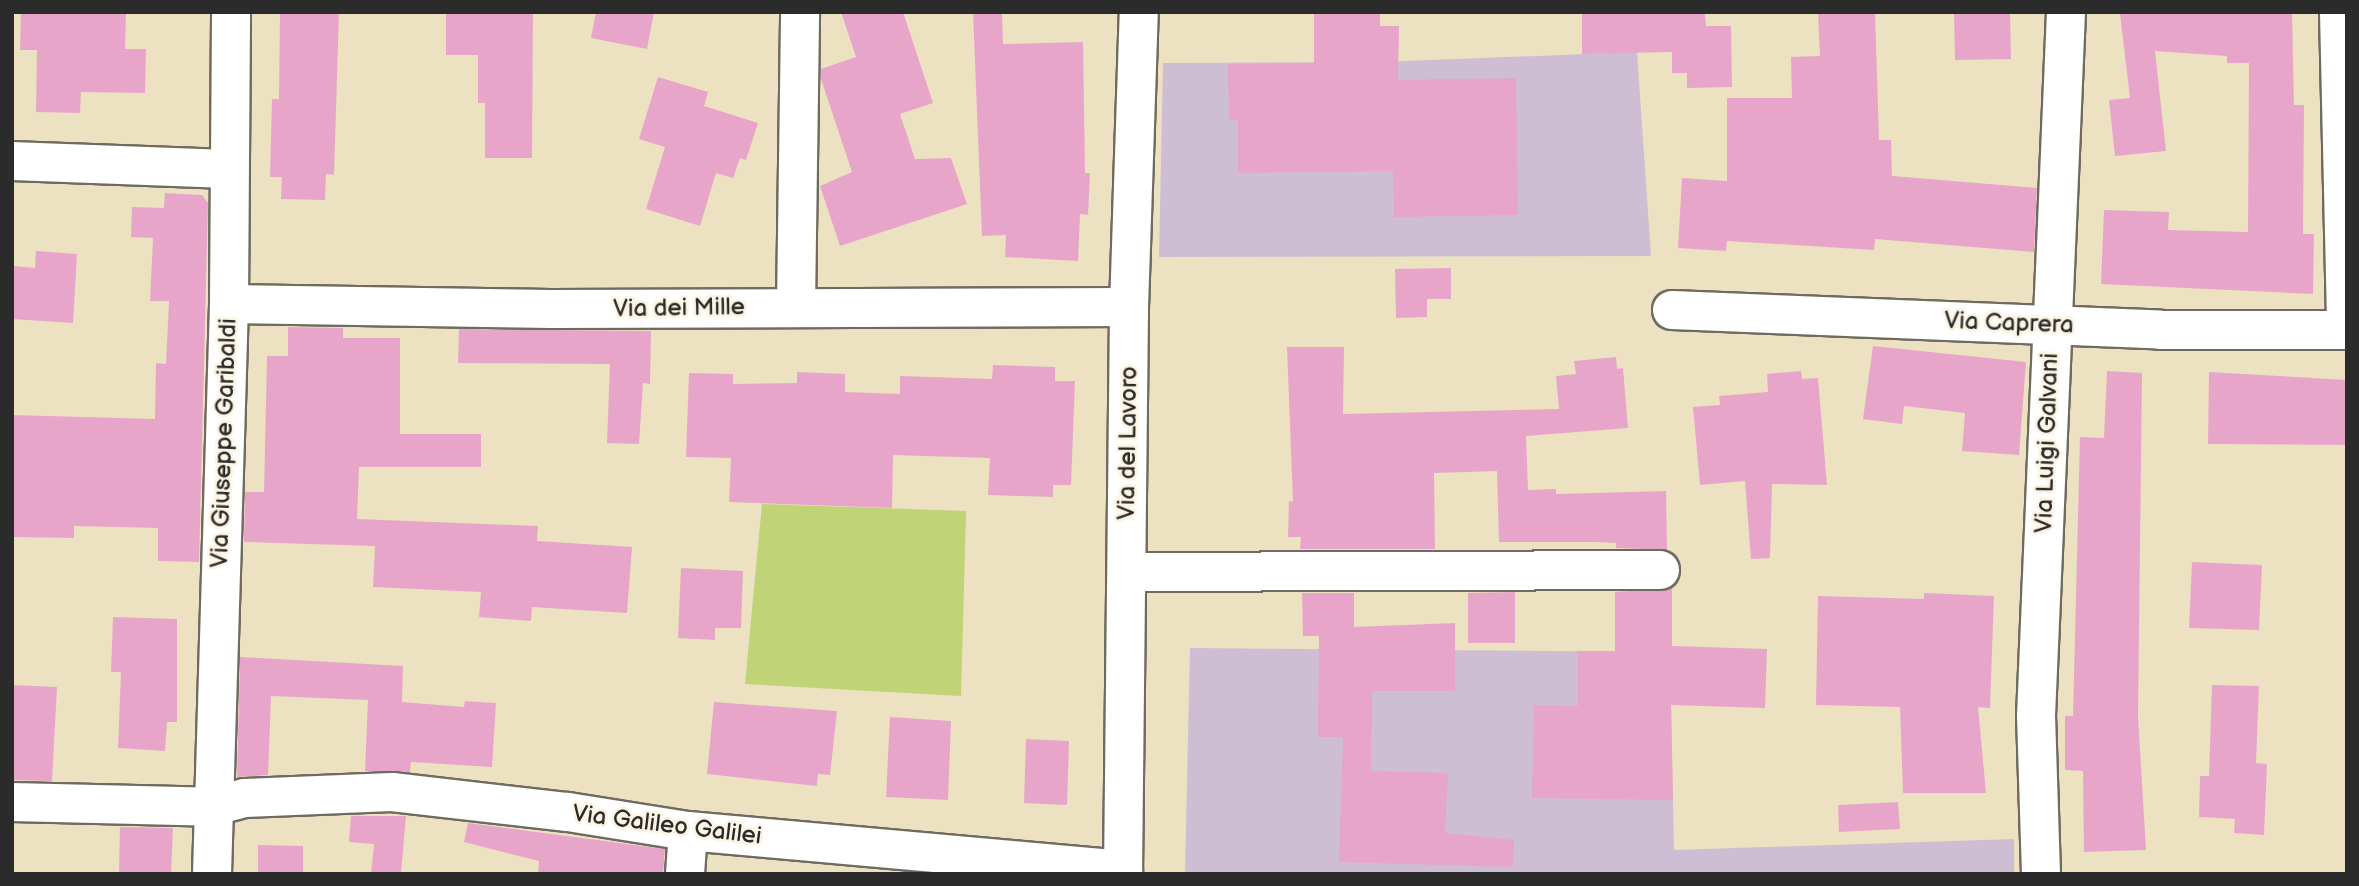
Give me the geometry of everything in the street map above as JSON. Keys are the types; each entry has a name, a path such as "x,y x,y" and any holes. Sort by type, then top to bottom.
{"street":[{"name":"Via Giuseppe Garibaldi","path":"212,874 211,807 229,304 231,12"},
{"path":"796,306 800,12"},
{"name":"Via del Lavoro","path":"1123,872 1129,307 1139,12"},
{"name":"Via Luigi Galvani","path":"2041,874 2036,716 2066,12"},
{"path":"2339,12 2346,330"},
{"path":"12,161 229,169"},
{"name":"Via dei Mille","path":"229,304 551,309 796,306 1129,307"},
{"name":"Via Caprera","path":"1672,310 2160,330 2346,330"},
{"path":"1127,572 1660,570"},
{"name":"Via Galileo Galilei","path":"12,802 211,807 245,798 392,792 568,812 688,831 1123,872"},
{"path":"685,874 688,831"}],"shaded area":[{"path":"1637,52 1651,256 1159,257 1163,63 1380,62"},
{"path":"1190,648 1670,652 1674,850 2014,839 2014,874 1185,874"}],"green space":[{"path":"762,504 966,511 961,696 745,684"}],"building":[{"path":"21,12 126,12 125,49 146,49 145,93 81,92 80,113 36,112 37,50 20,50"},
{"path":"280,12 339,12 334,175 326,174 325,200 281,199 282,177 270,177 272,99 279,99"},
{"path":"446,12 533,12 532,158 485,158 485,103 478,103 478,55 446,55"},
{"path":"596,12 654,12 647,49 591,38"},
{"path":"841,12 903,12 933,103 900,114 915,159 951,158 967,204 840,246 820,186 852,172 821,79 821,69 856,57"},
{"path":"973,12 1002,12 1003,44 1083,42 1085,173 1090,173 1088,215 1080,214 1078,261 1005,257 1006,235 982,236"},
{"path":"1314,12 1380,12 1380,26 1399,26 1398,80 1516,78 1518,215 1394,217 1393,171 1238,173 1238,120 1229,121 1228,64 1314,63"},
{"path":"1582,12 1705,12 1706,26 1731,26 1732,87 1687,88 1687,73 1672,73 1672,52 1582,54"},
{"path":"1818,12 1875,12 1879,140 1891,140 1892,176 2037,188 2034,252 1875,239 1874,250 1727,241 1726,251 1678,248 1682,178 1727,181 1727,98 1792,98 1791,57 1820,56"},
{"path":"1954,12 2010,12 2011,59 1955,60"},
{"path":"2292,12 2294,105 2304,105 2303,234 2314,234 2313,294 2101,284 2104,210 2169,212 2168,230 2248,232 2249,63 2227,63 2227,56 2155,51 2166,151 2115,156 2109,100 2130,98 2120,14"},
{"path":"658,77 708,92 704,106 758,123 746,160 740,158 733,178 716,173 700,226 646,209 665,147 639,139"},
{"path":"165,193 202,195 208,203 199,562 158,561 158,528 74,526 74,538 12,537 12,415 155,419 156,363 166,364 169,301 150,301 153,238 131,237 132,207 164,208"},
{"path":"36,251 77,254 73,323 12,319 14,266 35,268"},
{"path":"1451,268 1451,299 1427,299 1427,317 1396,318 1395,269"},
{"path":"288,327 343,328 343,338 400,338 400,434 481,434 481,467 359,467 357,519 538,526 537,541 632,547 627,613 532,607 531,621 479,617 481,592 373,587 375,546 244,542 245,492 264,492 267,356 288,356"},
{"path":"459,329 651,331 650,384 643,383 639,444 607,443 610,364 458,363"},
{"path":"1873,346 2026,362 2019,455 1962,451 1965,413 1904,406 1902,424 1863,419"},
{"path":"1287,347 1344,347 1343,414 1559,409 1556,376 1576,374 1574,361 1616,357 1617,369 1623,368 1628,428 1526,436 1528,490 1556,489 1556,494 1666,491 1667,550 1616,548 1616,543 1499,542 1497,471 1434,473 1435,549 1300,549 1301,537 1288,537 1289,501 1293,502"},
{"path":"993,365 1055,367 1055,381 1075,381 1071,485 1053,485 1053,497 988,495 990,458 893,455 892,508 729,502 731,458 686,457 689,373 733,374 733,384 797,383 797,372 845,374 845,392 900,394 900,376 992,379"},
{"path":"1801,371 1802,379 1818,378 1827,485 1772,484 1770,558 1751,559 1745,481 1700,485 1693,407 1720,405 1719,396 1768,392 1767,374"},
{"path":"2107,371 2142,373 2138,717 2146,850 2084,852 2083,771 2065,770 2065,716 2073,716 2080,437 2104,438"},
{"path":"2209,372 2347,380 2345,445 2208,444"},
{"path":"2192,562 2262,565 2259,630 2189,628"},
{"path":"681,568 743,571 741,628 715,628 715,640 678,638"},
{"path":"1672,588 1672,646 1767,649 1765,708 1671,705 1673,800 1532,798 1534,705 1578,706 1578,651 1615,651 1615,592"},
{"path":"1515,592 1515,643 1468,643 1468,593"},
{"path":"1302,593 1354,593 1354,627 1455,623 1455,691 1372,691 1371,771 1448,773 1445,833 1514,840 1513,867 1339,862 1343,737 1318,737 1319,636 1303,636"},
{"path":"1924,593 1994,596 1990,708 1978,707 1986,793 1903,793 1900,707 1816,705 1818,596 1924,599"},
{"path":"113,617 177,619 177,722 167,722 165,751 118,748 121,672 111,672"},
{"path":"240,657 403,666 402,702 464,707 465,701 496,703 492,767 411,762 410,772 365,771 368,700 271,696 268,775 237,777"},
{"path":"12,685 57,687 52,781 12,780"},
{"path":"2212,685 2259,686 2256,763 2267,764 2264,835 2234,833 2235,819 2199,817 2200,776 2209,776"},
{"path":"714,702 837,711 830,775 818,774 817,786 707,774"},
{"path":"890,717 951,721 948,800 886,797"},
{"path":"1026,739 1069,741 1067,805 1024,803"},
{"path":"1898,802 1900,829 1839,832 1838,805"},
{"path":"351,816 406,816 401,874 371,874 374,844 349,842"},
{"path":"468,823 665,849 663,874 538,874 539,861 464,842"},
{"path":"120,827 173,828 171,874 119,874"},
{"path":"258,845 303,846 303,874 258,874"}]}
